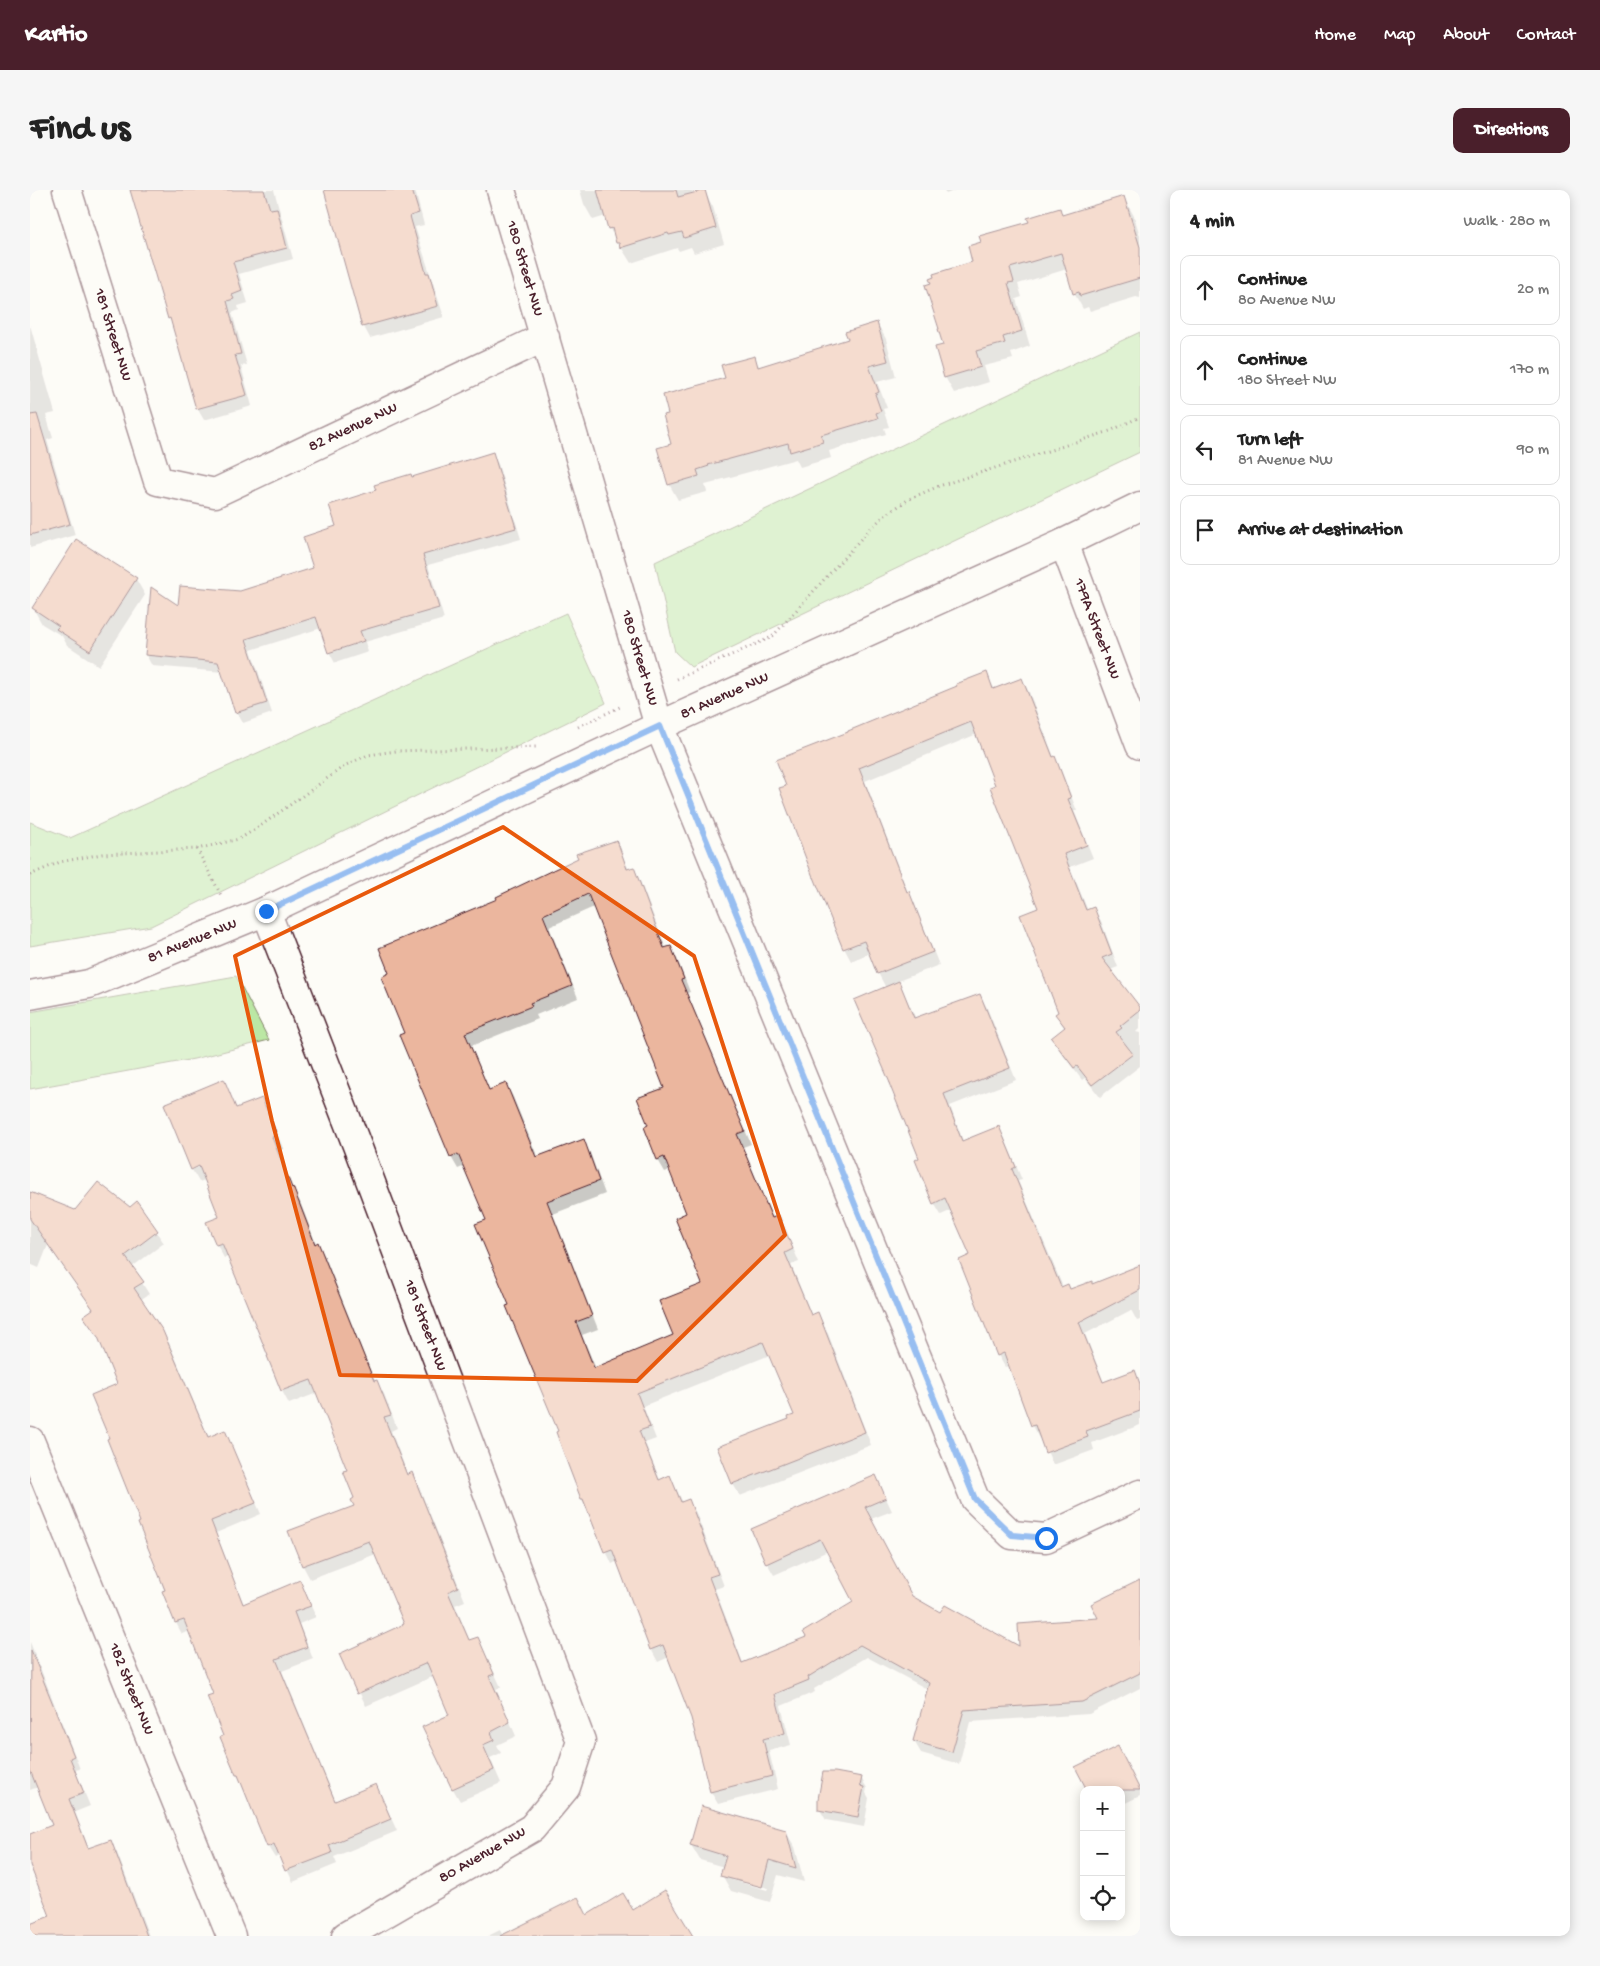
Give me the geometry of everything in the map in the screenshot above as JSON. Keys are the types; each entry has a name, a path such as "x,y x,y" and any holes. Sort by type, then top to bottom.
{"street":[{"name":"181 Street NW","path":"67,190 158,481"},
{"name":"180 Street NW","path":"500,190 660,726 975,1499 1012,1535 1046,1538 1140,1494"},
{"name":"82 Avenue NW","path":"158,481 215,493 545,337"},
{"name":"81 Avenue NW","path":"30,995 89,984 266,911 660,726 1064,543 1140,506"},
{"name":"179A Street NW","path":"1064,543 1140,745"},
{"name":"181 Street NW","path":"266,911 358,1148 581,1741"},
{"name":"182 Street NW","path":"30,1441 231,1936"},
{"name":"80 Avenue NW","path":"346,1936 532,1828 566,1787 581,1741"}],"path":[{"path":"572,730 649,692 772,637 869,530 884,516 909,499 939,486 1110,431 1140,417"},
{"path":"30,875 60,862 102,854 197,849 238,839 256,830 346,764 368,755 396,751 538,747 547,743"},
{"path":"197,849 235,924"}],"highlighted area":[{"path":"503,827 694,956 785,1235 637,1381 340,1375 272,1121 235,956"}],"green space":[{"path":"1140,332 1140,452 691,667 675,652 655,562"},
{"path":"566,613 606,703 151,926 30,946 30,822 70,838"},
{"path":"236,976 269,1040 194,1059 30,1089 30,1012"}],"building":[{"path":"130,190 264,190 270,209 277,208 287,248 233,262 242,291 232,295 234,299 227,301 241,354 235,355 247,395 196,409"},
{"path":"324,190 412,190 419,213 410,216 426,273 429,273 438,306 362,327"},
{"path":"597,190 676,190 678,197 705,190 716,228 684,238 682,232 669,235 668,233 620,248 619,243 616,243 612,228 608,229"},
{"path":"1124,196 1140,247 1140,278 1080,296 1079,292 1073,294 1061,253 1010,268 1014,282 1008,283 1022,331 1003,337 1005,343 976,351 981,367 944,378 935,347 943,345 925,285 931,283 929,279 934,277 933,274 972,262 968,246 981,242 979,236 1029,222 1027,218 1060,208 1062,215"},
{"path":"877,322 888,361 869,366 879,392 875,394 881,411 876,413 878,418 821,435 823,442 790,452 788,443 708,465 697,470 699,476 668,485 657,448 671,444 663,415 668,414 663,395 725,378 721,365 755,356 758,367 848,339 845,332"},
{"path":"37,414 70,524 30,535 30,415"},
{"path":"493,452 516,528 423,555 439,608 360,631 364,641 328,653 316,617 246,639 267,703 235,713 218,662 145,655 151,587 178,605 180,586 240,591 313,568 303,537 336,526 329,505 376,490 374,485 411,474 412,477"},
{"path":"76,539 137,578 90,651 56,629 59,626 32,608"},
{"path":"987,672 993,689 1022,678 1053,757 1055,756 1071,798 1068,799 1087,845 1064,854 1086,910 1094,907 1112,954 1102,958 1140,1007 1140,1010 1120,1026 1122,1028 1116,1032 1133,1054 1092,1085 1077,1066 1074,1068 1051,1038 1065,1027 1055,1014 1058,1012 1020,915 1038,908 990,787 995,785 971,722 859,768 907,892 909,891 933,952 877,974 864,941 843,949 779,788 786,786 776,760 848,732"},
{"path":"617,840 627,869 634,867 664,948 671,946 684,979 681,980 745,1131 737,1134 772,1218 779,1215 793,1249 785,1253 811,1315 818,1312 865,1432 732,1484 717,1447 789,1419 788,1417 794,1415 763,1342 637,1393 650,1427 639,1431 659,1480 670,1475 681,1502 689,1499 718,1574 709,1577 742,1663 806,1637 803,1632 853,1602 820,1539 766,1564 751,1529 876,1475 886,1498 865,1507 912,1596 940,1612 945,1605 1019,1646 1018,1624 1098,1618 1091,1604 1140,1580 1140,1673 1082,1702 964,1710 952,1752 913,1741 929,1683 860,1645 808,1677 809,1680 775,1694 785,1733 763,1739 772,1776 710,1792 691,1718 663,1645 650,1650 612,1549 604,1552 583,1499 581,1499 556,1432 558,1431 506,1306 509,1305 475,1224 486,1220 458,1154 450,1157 399,1035 404,1033 381,977 389,973 379,948 497,899 496,897 578,858 576,854","holes":["588,894 664,1088 637,1098 648,1125 644,1127 657,1160 664,1157 686,1213 675,1218 702,1284 659,1301 673,1335 594,1368 576,1322 592,1316 547,1201 599,1181 584,1139 536,1157 506,1083 489,1090 465,1033 532,1006 530,1003 572,986 543,915"]},
{"path":"899,981 914,1018 980,994 1010,1068 944,1094 962,1141 999,1126 1016,1167 1012,1169 1061,1287 1068,1284 1070,1289 1092,1281 1092,1284 1140,1265 1140,1290 1079,1322 1103,1382 1135,1370 1140,1384 1140,1411 1086,1431 1088,1437 1045,1453 1035,1425 1031,1426 1004,1353 997,1356 959,1260 970,1255 945,1198 933,1204 915,1160 919,1158 890,1083 854,1000"},
{"path":"224,1079 236,1108 262,1098 277,1135 272,1137 292,1188 315,1244 318,1242 374,1381 377,1380 391,1415 384,1417 407,1475 412,1472 458,1587 448,1592 469,1640 478,1637 494,1674 489,1676 510,1722 491,1732 494,1740 483,1745 494,1770 452,1789 422,1727 449,1715 427,1663 357,1694 339,1654 404,1624 369,1541 302,1566 288,1531 354,1506 351,1500 354,1498 343,1471 347,1470 311,1380 281,1391 222,1243 216,1245 206,1222 219,1217 199,1166 191,1170 164,1104"},
{"path":"98,1182 130,1207 137,1201 158,1231 125,1256 144,1282 134,1288 163,1331 208,1437 225,1430 256,1503 211,1521 243,1604 300,1580 311,1606 294,1612 307,1647 276,1659 335,1801 376,1784 391,1819 329,1845 332,1853 285,1871 274,1844 267,1847 238,1775 236,1775 220,1737 223,1736 207,1696 213,1694 184,1620 175,1623 162,1591 165,1590 138,1523 140,1522 91,1395 117,1384 98,1337 83,1316 93,1309 30,1219 30,1192 75,1210"},
{"path":"31,1650 74,1756 70,1758 84,1793 69,1799 88,1848 111,1840 147,1936 30,1936 30,1924 50,1916 30,1865 30,1834 52,1825 30,1770"},
{"path":"1118,1746 1140,1790 1125,1790 1125,1786 1085,1786 1075,1767"},
{"path":"823,1772 835,1772 862,1777 860,1786 864,1787 858,1817 818,1810"},
{"path":"701,1806 786,1830 796,1868 769,1860 762,1887 720,1876 726,1856 690,1845"},
{"path":"665,1890 693,1936 500,1936 578,1897 587,1915 623,1893 633,1910"}],"route":[{"path":"266,911 660,726 975,1499 1012,1535 1046,1538"}]}
